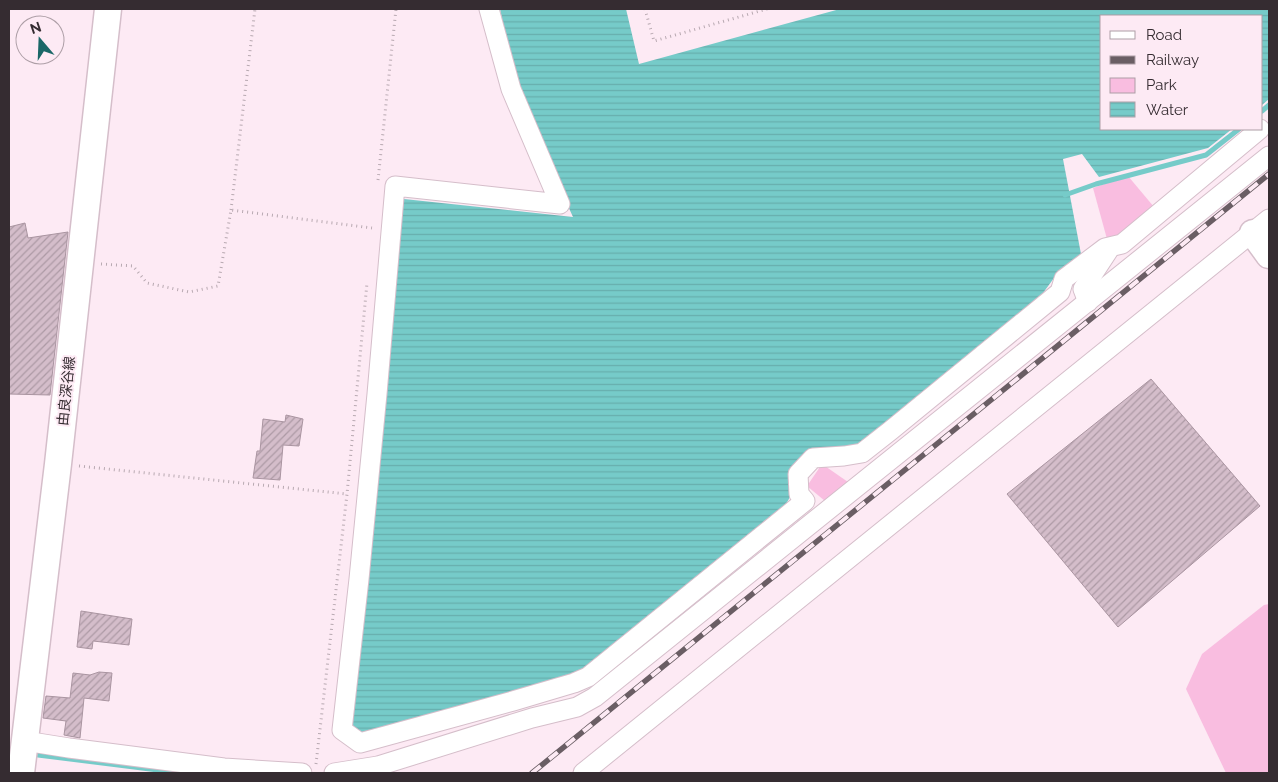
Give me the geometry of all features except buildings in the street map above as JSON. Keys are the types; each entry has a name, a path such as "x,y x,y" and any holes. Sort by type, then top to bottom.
{"main road":[{"name":"由良深谷線","path":"21,773 19,742 58,464 108,9"},
{"path":"1261,226 1269,255"}],"street":[{"path":"489,9 511,89 560,204 395,186 359,579 342,730 360,743 514,701 588,678 805,501 799,494 798,474 813,458 862,453 1060,292 1064,279 1105,248 1122,244 1259,130"},
{"path":"334,773 378,766 532,718 577,707 596,697 1269,156"},
{"path":"583,773 1261,226"},
{"path":"1088,302 1084,289 1111,246"},
{"path":"19,742 224,768 302,773"}],"path":[{"path":"80,262 132,266 148,283 189,292 218,286 231,210 255,9"},
{"path":"645,9 654,41 767,9"},
{"path":"231,210 372,228"},
{"path":"58,464 347,494 315,773"}],"green space":[{"path":"1128,176 1154,207 1113,242 1107,239 1093,188"},
{"path":"822,464 848,482 825,501 807,486"},
{"path":"1269,604 1269,773 1226,773 1186,689 1202,654 1264,605"}],"water":[{"path":"500,9 626,9 639,64 840,9 1269,9 1269,99 1263,104 1263,15 1100,15 1100,130 1231,130 1208,148 1099,177 1082,154 1063,159 1081,254 1057,274 1040,297 859,449 814,454 791,479 790,497 780,515 584,674 362,739 347,727 404,199 573,217 517,94"}],"waterway":[{"path":"1263,110 1269,105"},
{"path":"1065,195 1096,184 1206,155 1238,130"},
{"path":"38,755 182,773"}],"railway":[{"path":"532,773 1269,174"}]}
